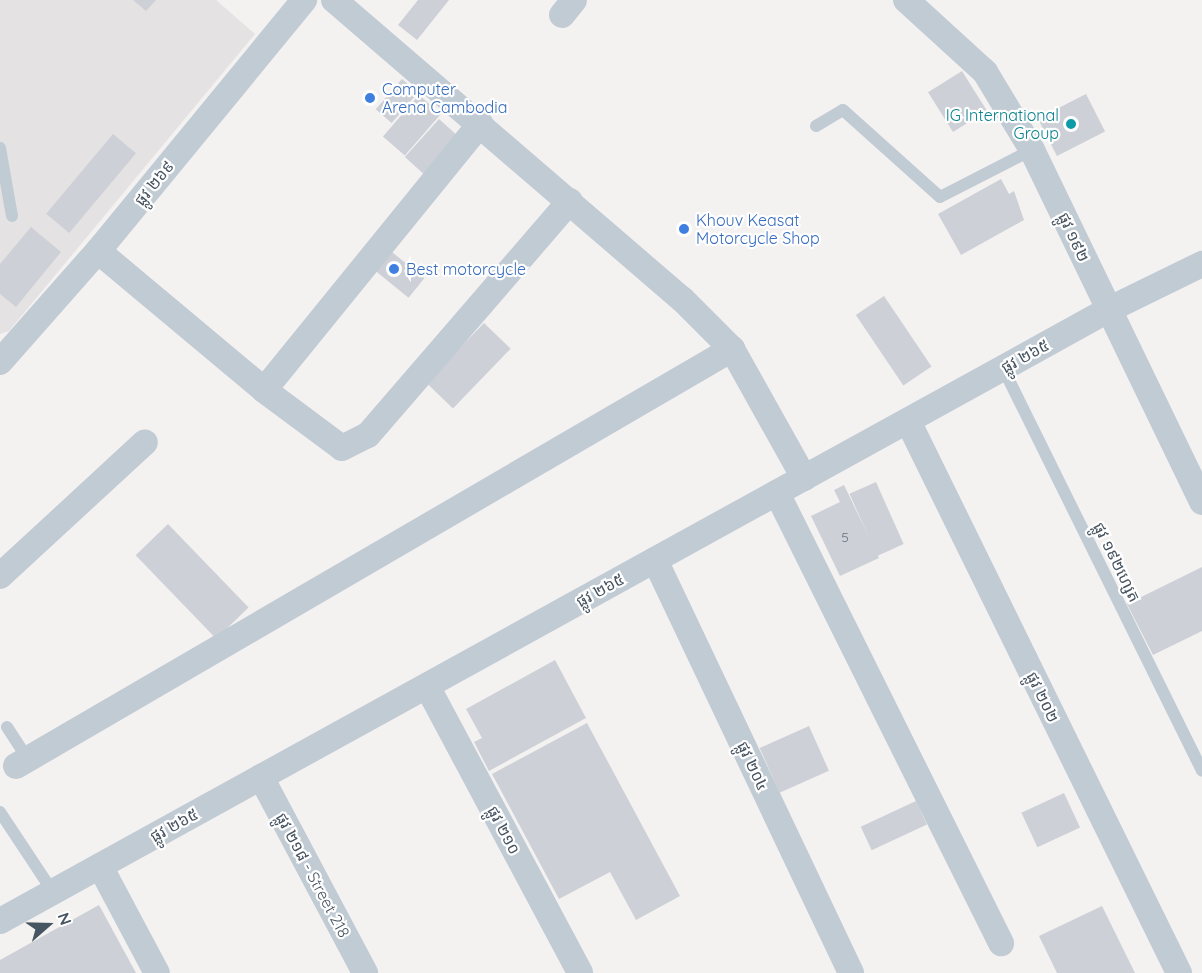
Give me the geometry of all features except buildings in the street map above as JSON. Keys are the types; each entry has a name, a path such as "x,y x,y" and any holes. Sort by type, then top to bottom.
{"street":[{"name":"ផ្លូវ ២៦៩","path":"0,362 98,251 304,0"},
{"path":"334,0 570,201 732,349 804,478"},
{"name":"ផ្លូវ ១៩២","path":"906,0 985,72 1032,150 1202,502"},
{"path":"264,390 480,124"},
{"path":"98,251 264,390 325,438 342,448 351,446 368,435 570,201"},
{"name":"ផ្លូវ ២៦៥","path":"0,921 1108,310 1202,264"},
{"path":"22,763 732,349"},
{"name":"ផ្លូវ ២០២","path":"908,421 1179,973"},
{"path":"0,576 145,442"},
{"path":"777,493 1001,943"},
{"name":"ផ្លូវ ២០៤","path":"655,560 851,973"},
{"name":"ផ្លូវ ២១០","path":"426,686 580,973"},
{"name":"ផ្លូវ ២១៨ - Street 218","path":"261,777 364,973"},
{"path":"100,866 157,973"}],"lane":[{"path":"816,126 843,110 940,197 1032,150"},
{"path":"0,148 12,216"},
{"name":"ផ្លូវ ១៩២ហ្សេត","path":"1003,368 1202,771"},
{"path":"8,728 22,763"},
{"path":"0,812 53,892"}],"shaded area":[{"path":"0,0 216,0 255,34 9,331 0,334"}],"place":[{"name":"Computer Arena Cambodia","path":"370,98"},
{"name":"IG International Group","path":"1071,124"},
{"name":"Khouv Keasat Motorcycle Shop","path":"684,229"},
{"name":"Best motorcycle","path":"394,269"}]}
